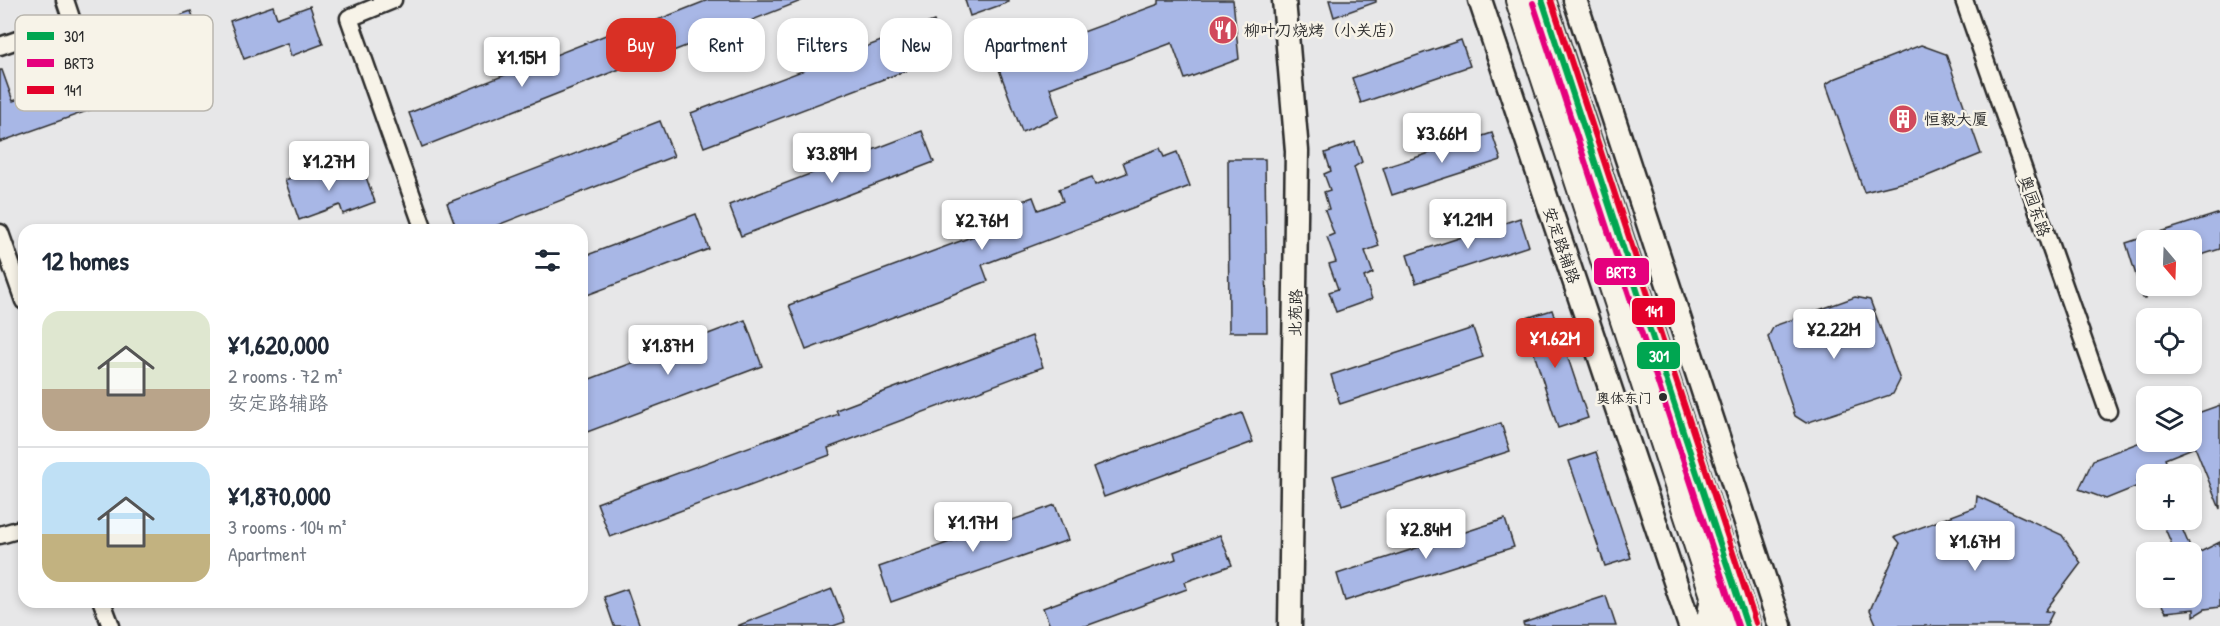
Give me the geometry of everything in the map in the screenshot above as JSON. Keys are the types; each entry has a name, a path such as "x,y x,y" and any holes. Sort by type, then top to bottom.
{"main road":[{"path":"1519,0 1724,626"},
{"path":"1542,0 1747,626"},
{"path":"1553,0 1555,38"}],"street":[{"path":"65,0 70,15"},
{"path":"393,0 349,18 422,224"},
{"name":"北苑路","path":"1284,0 1298,151 1290,626"},
{"name":"安定路辅路","path":"1480,0 1690,626"},
{"path":"1575,0 1780,626"},
{"name":"奥园东路","path":"1964,0 2108,411"},
{"path":"0,46 15,41"},
{"path":"0,233 18,284"},
{"path":"0,534 18,530"},
{"path":"1707,626 1713,591"},
{"path":"104,608 111,626"}],"building":[{"path":"708,0 801,1 758,18 688,18 688,45 676,50 676,18 663,18"},
{"path":"965,0 1009,0 1009,2 970,16"},
{"path":"1159,0 1233,0 1239,59 1185,79 1172,43 1050,88 1059,116 1022,132 1000,72 1088,72 1088,30 1159,4"},
{"path":"1329,0 1376,0 1376,2 1334,17"},
{"path":"273,6 277,18 310,6 323,44 291,56 287,43 244,59 230,21"},
{"path":"191,11 192,15 180,15"},
{"path":"606,35 606,72 612,72 422,147 409,113"},
{"path":"1461,40 1470,66 1361,103 1352,78"},
{"path":"880,41 880,72 902,72 704,147 691,113 799,72 868,72 868,46"},
{"name":"恒毅大厦","path":"1921,45 1946,54 1981,154 1925,177 1864,192 1826,84"},
{"path":"0,70 2,70 13,101 15,100 15,111 87,111 0,142"},
{"path":"660,121 674,156 500,224 455,224 447,203"},
{"path":"922,131 934,162 741,236 729,205"},
{"path":"1492,133 1501,160 1392,195 1383,168"},
{"path":"1355,142 1362,162 1354,167 1379,246 1365,251 1373,273 1364,277 1372,299 1336,312 1329,292 1338,289 1329,264 1336,262 1327,237 1334,234 1325,210 1329,209 1324,192 1330,190 1324,174 1331,171 1325,153"},
{"path":"1160,148 1164,157 1177,152 1190,186 982,265 988,281 806,350 789,305 1006,224 1000,209 1033,197 1038,210 1063,201 1059,189 1092,177 1095,185 1127,173 1123,162"},
{"path":"1228,159 1265,159 1267,332 1229,332"},
{"path":"325,166 329,178 362,166 375,202 343,214 340,205 299,220 285,180"},
{"path":"2220,213 2220,249 2202,255 2202,230 2167,230"},
{"path":"696,214 709,249 588,295 588,255"},
{"path":"1520,218 1529,246 1416,283 1407,255"},
{"path":"2136,240 2136,275 2126,243"},
{"path":"1855,297 1870,300 1900,380 1893,394 1806,423 1795,416 1768,337 1774,326"},
{"path":"1552,310 1588,418 1558,428 1523,319"},
{"path":"745,320 762,366 588,432 588,380"},
{"path":"1473,328 1483,357 1340,404 1331,375"},
{"path":"1032,336 1043,367 828,448 830,455 610,537 597,503 838,414 836,410"},
{"path":"2220,405 2220,509 2197,452 2202,452 2202,411"},
{"path":"1242,413 1253,442 1104,497 1093,467"},
{"path":"1501,423 1510,451 1342,505 1333,476"},
{"path":"2136,444 2136,452 2182,452 2165,459 2167,464 2136,464 2136,487 2106,499 2079,489 2093,460"},
{"path":"1596,452 1631,558 1605,566 1569,461"},
{"path":"1977,496 2062,535 2081,563 2045,611 2053,612 2046,626 1877,626 1870,610 1900,543 1895,537 1976,507"},
{"path":"1055,505 1068,540 891,602 879,567"},
{"path":"1505,519 1514,547 1345,601 1337,574"},
{"path":"2166,530 2183,530 2188,542 2171,542"},
{"path":"1220,535 1232,565 1185,582 1187,589 1086,626 1050,626 1043,608 1176,559 1174,552"},
{"path":"2220,542 2220,607 2205,609 2194,616 2194,609 2166,612 2164,608 2202,608 2202,551"},
{"path":"627,589 640,626 614,626 604,597"},
{"path":"832,589 845,622 833,626 737,626"},
{"path":"1606,596 1616,626 1524,626 1523,623"}],"transit line":[{"name":"301","path":"1542,0 1747,626"},
{"name":"141","path":"1551,0 1756,623"},
{"name":"BRT3","path":"1533,3 1738,626"}],"place":[{"name":"柳叶刀烧烤（小关店）","path":"1223,30"},
{"name":"恒毅大厦","path":"1903,119"},
{"name":"奥体东门","path":"1663,397"}]}
